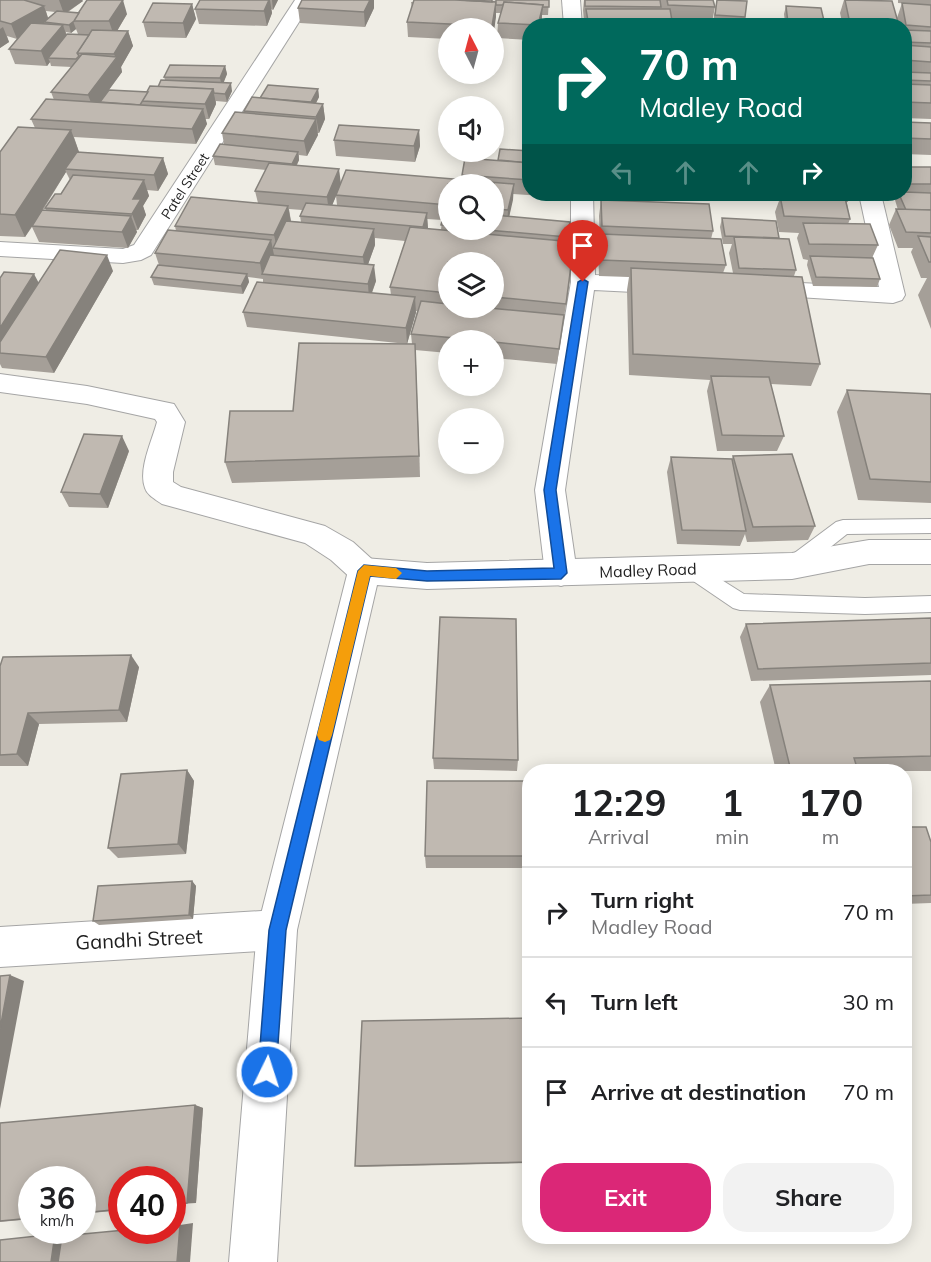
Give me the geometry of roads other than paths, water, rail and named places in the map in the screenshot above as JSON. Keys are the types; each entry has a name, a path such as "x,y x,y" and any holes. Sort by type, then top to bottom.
{"street":[{"name":"Patel Street","path":"0,249 123,256 134,255 142,250 304,0"},
{"path":"571,0 572,18"},
{"path":"561,573 550,490 583,282 582,201"},
{"path":"738,288 893,295 872,201"},
{"path":"583,282 702,287"},
{"path":"0,383 87,395 164,411 171,422 158,472 159,487 172,495 314,534 342,551 364,571 277,930 253,1262"},
{"name":"Madley Road","path":"364,571 427,576 792,567 869,552 931,552"},
{"name":"Gandhi Street","path":"0,947 277,930"}],"lane":[{"path":"792,567 843,527 931,526"},
{"path":"690,568 740,602 865,606 931,604"}]}
